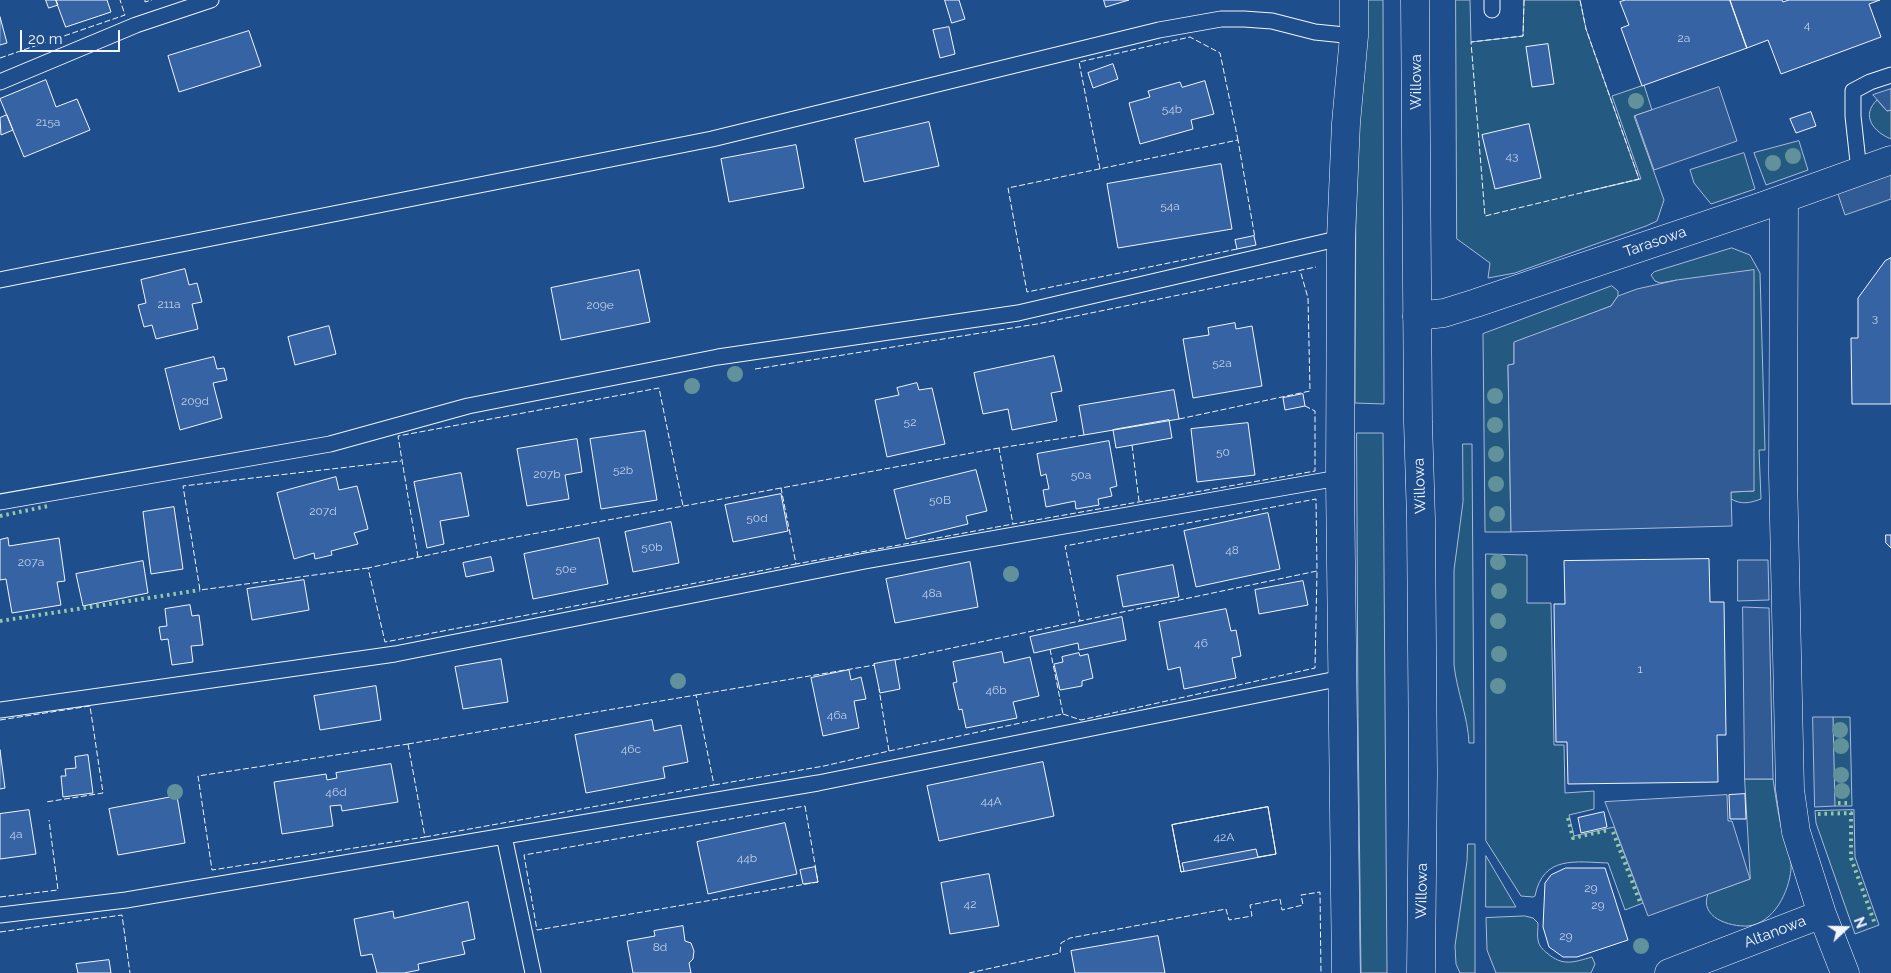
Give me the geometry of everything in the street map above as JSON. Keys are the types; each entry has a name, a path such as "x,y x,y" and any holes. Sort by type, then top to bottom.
{"street":[{"path":"1346,973 1340,480 1341,238 1346,123 1354,36 1354,0"},
{"name":"Willowa","path":"1415,0 1423,764 1421,973"},
{"name":"Tarasowa","path":"1417,316 1444,313 1784,199 1891,160"},
{"path":"1784,199 1783,474 1790,790 1796,832 1822,914"},
{"name":"Altanowa","path":"1669,973 1822,914 1845,973"}],"lane":[{"path":"0,82 136,25 211,0"},
{"path":"0,280 712,139 1176,27 1221,19 1244,19 1272,21 1315,32 1354,36"},
{"path":"1859,171 1852,116 1854,91 1870,82 1891,75"},
{"path":"0,502 330,444 468,406 718,357 1018,313 1341,238"},
{"path":"0,710 395,654 866,561 1327,480 1340,480"},
{"path":"0,915 126,900 818,782 1342,678"},
{"path":"504,836 533,973"}],"shaded area":[{"path":"1366,0 1383,0 1384,404 1355,403 1356,158"},
{"path":"1456,0 1470,0 1471,42 1523,36 1524,0 1580,0 1586,29 1639,179 1584,192 1641,179 1612,96 1644,85 1652,110 1634,116 1664,200 1657,221 1515,273 1488,278 1490,263 1457,239"},
{"path":"1719,87 1737,141 1654,170 1635,116"},
{"path":"1891,89 1891,110 1887,111 1873,95"},
{"path":"1877,100 1887,111 1891,110 1891,139 1879,132 1869,118 1872,106"},
{"path":"1799,141 1808,170 1766,185 1754,153"},
{"path":"1744,153 1755,189 1711,204 1694,183 1690,170"},
{"path":"1891,172 1891,199 1845,215 1837,191"},
{"path":"1732,248 1750,255 1760,273 1765,450 1759,450 1761,499 1746,503 1731,499 1731,492 1754,491 1677,280 1660,283 1655,281 1651,275 1654,272"},
{"path":"1754,270 1754,491 1731,492 1732,526 1511,532 1508,365 1514,364 1514,342 1611,306 1618,296 1637,289 1677,280"},
{"path":"1612,286 1618,291 1618,296 1611,306 1514,343 1514,364 1508,365 1511,532 1485,532 1483,334"},
{"path":"1357,433 1383,433 1387,973 1361,973"},
{"path":"1463,444 1472,444 1474,743 1469,743 1467,724 1454,665 1454,570 1463,502"},
{"path":"1486,554 1527,555 1527,603 1551,603 1554,745 1564,745 1565,793 1594,791 1594,809 1569,815 1574,836 1614,827 1643,903 1625,910 1608,863 1573,862 1553,867 1545,873 1539,883 1535,896 1521,896 1486,841"},
{"path":"1738,560 1768,560 1769,600 1738,601"},
{"path":"1743,607 1769,608 1773,779 1745,779"},
{"path":"1813,717 1833,717 1835,806 1815,807"},
{"path":"1833,717 1850,717 1852,806 1835,806"},
{"path":"1745,779 1773,779 1784,839 1791,865 1787,887 1773,913 1757,924 1740,926 1718,919 1708,909 1706,902 1708,894 1750,879"},
{"path":"1727,795 1728,821 1732,821 1750,879 1648,916 1605,802"},
{"path":"1854,810 1855,857 1879,925 1855,934 1816,823 1815,811"},
{"path":"1468,844 1475,844 1475,973 1460,973 1456,964 1455,946"},
{"path":"1486,856 1516,907 1486,907"},
{"path":"1525,916 1533,918 1538,923 1538,936 1541,948 1564,962 1574,962 1592,957 1595,964 1591,973 1496,973 1487,950 1486,918"}],"building":[{"path":"46,0 56,0 58,5 49,8"},
{"path":"56,0 107,0 111,12 66,27"},
{"path":"945,0 959,0 965,19 952,23"},
{"path":"1104,0 1129,0 1106,7"},
{"path":"1626,0 1730,0 1747,48 1642,86 1621,28 1629,25 1620,2"},
{"path":"1730,0 1782,0 1783,2 1789,0 1880,0 1869,4 1881,37 1781,74 1768,40 1747,48"},
{"path":"0,17 7,43 0,45"},
{"path":"949,27 955,54 940,58 933,30"},
{"path":"249,31 261,66 179,92 168,56"},
{"path":"1548,44 1554,84 1532,87 1526,47"},
{"path":"1113,64 1118,79 1093,88 1088,73"},
{"path":"46,80 56,107 77,99 90,130 24,157 0,99"},
{"path":"1205,81 1214,114 1191,120 1193,129 1140,144 1129,103 1150,97 1148,91 1180,82 1182,87"},
{"path":"1811,112 1816,126 1796,133 1790,119"},
{"path":"7,115 13,130 1,135 0,118"},
{"path":"929,122 939,166 864,182 855,139"},
{"path":"1529,124 1541,178 1495,189 1482,135"},
{"path":"796,145 804,188 729,202 721,159"},
{"path":"1221,164 1232,229 1118,248 1107,184"},
{"path":"1254,236 1256,245 1237,249 1235,240"},
{"path":"1891,258 1891,404 1852,404 1851,338 1858,338 1858,298 1885,261"},
{"path":"185,269 189,285 197,283 202,302 192,304 198,329 156,339 152,325 144,327 138,305 146,303 141,280"},
{"path":"639,270 650,322 561,340 551,288"},
{"path":"1235,323 1236,329 1252,326 1262,386 1193,398 1183,339 1209,335 1208,328"},
{"path":"329,326 336,354 295,365 288,337"},
{"path":"1054,356 1062,391 1051,393 1057,421 1012,430 1008,409 983,414 974,373"},
{"path":"214,357 217,369 224,368 227,380 213,383 222,418 180,430 165,369"},
{"path":"917,383 919,390 932,388 945,444 887,457 875,400 899,395 897,388"},
{"path":"1174,390 1179,419 1084,435 1079,406"},
{"path":"1303,394 1305,406 1285,410 1283,398"},
{"path":"1169,420 1172,438 1116,448 1113,430"},
{"path":"1248,423 1255,475 1197,482 1191,429"},
{"path":"645,431 657,500 601,509 590,439"},
{"path":"577,439 582,472 565,475 569,499 527,506 517,449"},
{"path":"1109,441 1117,486 1110,488 1112,496 1098,499 1099,505 1076,509 1075,501 1046,507 1043,490 1049,489 1046,474 1041,476 1037,454"},
{"path":"976,470 987,511 966,516 968,524 906,539 894,490"},
{"path":"461,473 469,516 440,521 444,544 427,548 414,482"},
{"path":"336,477 339,490 357,486 368,529 354,533 358,544 331,551 332,555 315,559 314,553 294,559 277,493"},
{"path":"781,494 788,531 733,542 725,505"},
{"path":"174,507 183,569 151,574 143,512"},
{"path":"1268,513 1280,569 1196,587 1184,531"},
{"path":"671,522 679,563 633,572 625,532"},
{"path":"1886,535 1891,535 1891,548 1886,543"},
{"path":"8,538 9,546 59,538 65,581 57,582 61,605 12,613 6,579 0,580 0,540"},
{"path":"599,538 608,584 533,599 524,554"},
{"path":"491,557 494,571 466,577 463,563"},
{"path":"1709,559 1710,602 1724,602 1726,735 1717,735 1718,782 1568,784 1567,742 1556,742 1554,604 1565,604 1564,561"},
{"path":"143,561 148,593 83,606 76,574"},
{"path":"970,562 978,607 895,623 886,579"},
{"path":"1173,565 1179,597 1123,607 1117,576"},
{"path":"304,580 309,610 252,620 247,589"},
{"path":"1303,581 1308,605 1259,614 1255,590"},
{"path":"190,605 192,616 199,615 203,645 191,646 193,662 172,665 168,639 161,640 159,627 167,626 165,609"},
{"path":"1226,609 1231,631 1236,630 1241,656 1232,658 1236,678 1184,689 1180,667 1168,670 1159,622"},
{"path":"1122,617 1126,640 1079,650 1078,643 1034,653 1030,637"},
{"path":"1002,652 1004,663 1030,657 1039,696 1013,702 1017,718 966,728 962,709 959,710 953,683 957,682 953,662"},
{"path":"1079,653 1080,656 1088,654 1093,678 1082,681 1082,686 1060,690 1054,664 1063,662 1062,657"},
{"path":"501,659 508,702 463,709 455,667"},
{"path":"895,660 900,689 880,693 874,664"},
{"path":"849,670 851,680 861,677 866,699 854,701 859,728 823,736 811,678"},
{"path":"376,686 381,720 320,730 314,696"},
{"path":"652,720 654,731 681,725 688,762 663,767 665,778 586,793 575,735"},
{"path":"0,750 5,788 0,789"},
{"path":"88,755 93,793 63,797 61,776 66,776 65,769 76,768 75,757"},
{"path":"1043,762 1054,816 939,841 927,786"},
{"path":"391,764 398,802 342,811 341,805 330,806 333,826 282,834 274,782 326,774 327,780 337,778 336,773"},
{"path":"1745,794 1746,819 1730,819 1729,795"},
{"path":"177,796 185,843 118,855 109,809"},
{"path":"1268,807 1276,854 1181,872 1172,825"},
{"path":"1268,807 1276,854 1258,857 1256,849 1182,863 1184,871 1181,872 1172,825"},
{"path":"29,810 36,854 0,859 0,814"},
{"path":"1604,812 1607,827 1581,833 1578,818"},
{"path":"785,823 797,874 708,894 697,842"},
{"path":"815,867 818,882 803,884 800,870"},
{"path":"1566,868 1605,868 1628,940 1577,957 1563,957 1549,947 1543,927 1545,883 1551,875"},
{"path":"989,874 999,926 950,934 941,883"},
{"path":"468,902 475,939 462,942 465,954 418,964 419,970 404,973 377,973 372,954 361,956 354,919 393,911 394,918"},
{"path":"683,926 685,941 691,943 694,951 693,959 689,963 691,973 633,973 627,941 655,936 654,931"},
{"path":"1158,936 1165,973 1075,973 1071,951"},
{"path":"109,960 111,973 78,973 76,964"}],"hedge":[{"path":"0,516 48,506"},
{"path":"0,621 200,590"},
{"path":"1838,803 1850,803"},
{"path":"1818,814 1851,813 1851,858 1875,924"},
{"path":"1568,818 1573,838 1608,830"},
{"path":"1613,832 1640,902"}],"fence":[{"path":"0,58 125,15 120,0"},
{"path":"145,0 145,2 152,0"},
{"path":"1524,0 1523,36 1471,42 1485,216 1639,179 1586,29 1580,0"},
{"path":"1100,169 1079,62 1190,37 1220,53 1238,140"},
{"path":"1237,249 1027,292 1008,188 1238,140 1255,238"},
{"path":"755,369 1037,324 1316,267"},
{"path":"1179,419 1310,391 1308,298 1300,270"},
{"path":"418,557 398,436 659,388 683,506"},
{"path":"1084,435 999,448 1013,524 1315,471 1315,411 1305,406"},
{"path":"1132,445 1139,501"},
{"path":"999,448 781,488 796,564 1013,524"},
{"path":"368,568 200,590 183,486 401,461"},
{"path":"781,488 489,542 368,568 385,642 796,564"},
{"path":"895,660 1317,571 1316,499 1065,546 1080,621"},
{"path":"1063,714 1081,720 1315,668 1317,571"},
{"path":"889,751 1063,714 1050,649"},
{"path":"696,695 875,665"},
{"path":"714,785 824,766 889,751 879,689"},
{"path":"408,744 696,695 714,785 425,837"},
{"path":"0,720 90,706 103,793 46,802"},
{"path":"408,744 425,837 212,870 198,776 408,744"},
{"path":"805,806 818,882 537,930 524,855 805,806"},
{"path":"0,897 58,890 49,820"},
{"path":"969,973 1060,953 1061,943 1070,938 1226,909 1229,920 1252,916 1250,905 1280,899 1282,910 1303,905 1301,895 1320,892 1321,973"},
{"path":"0,932 122,915 130,973"}]}
